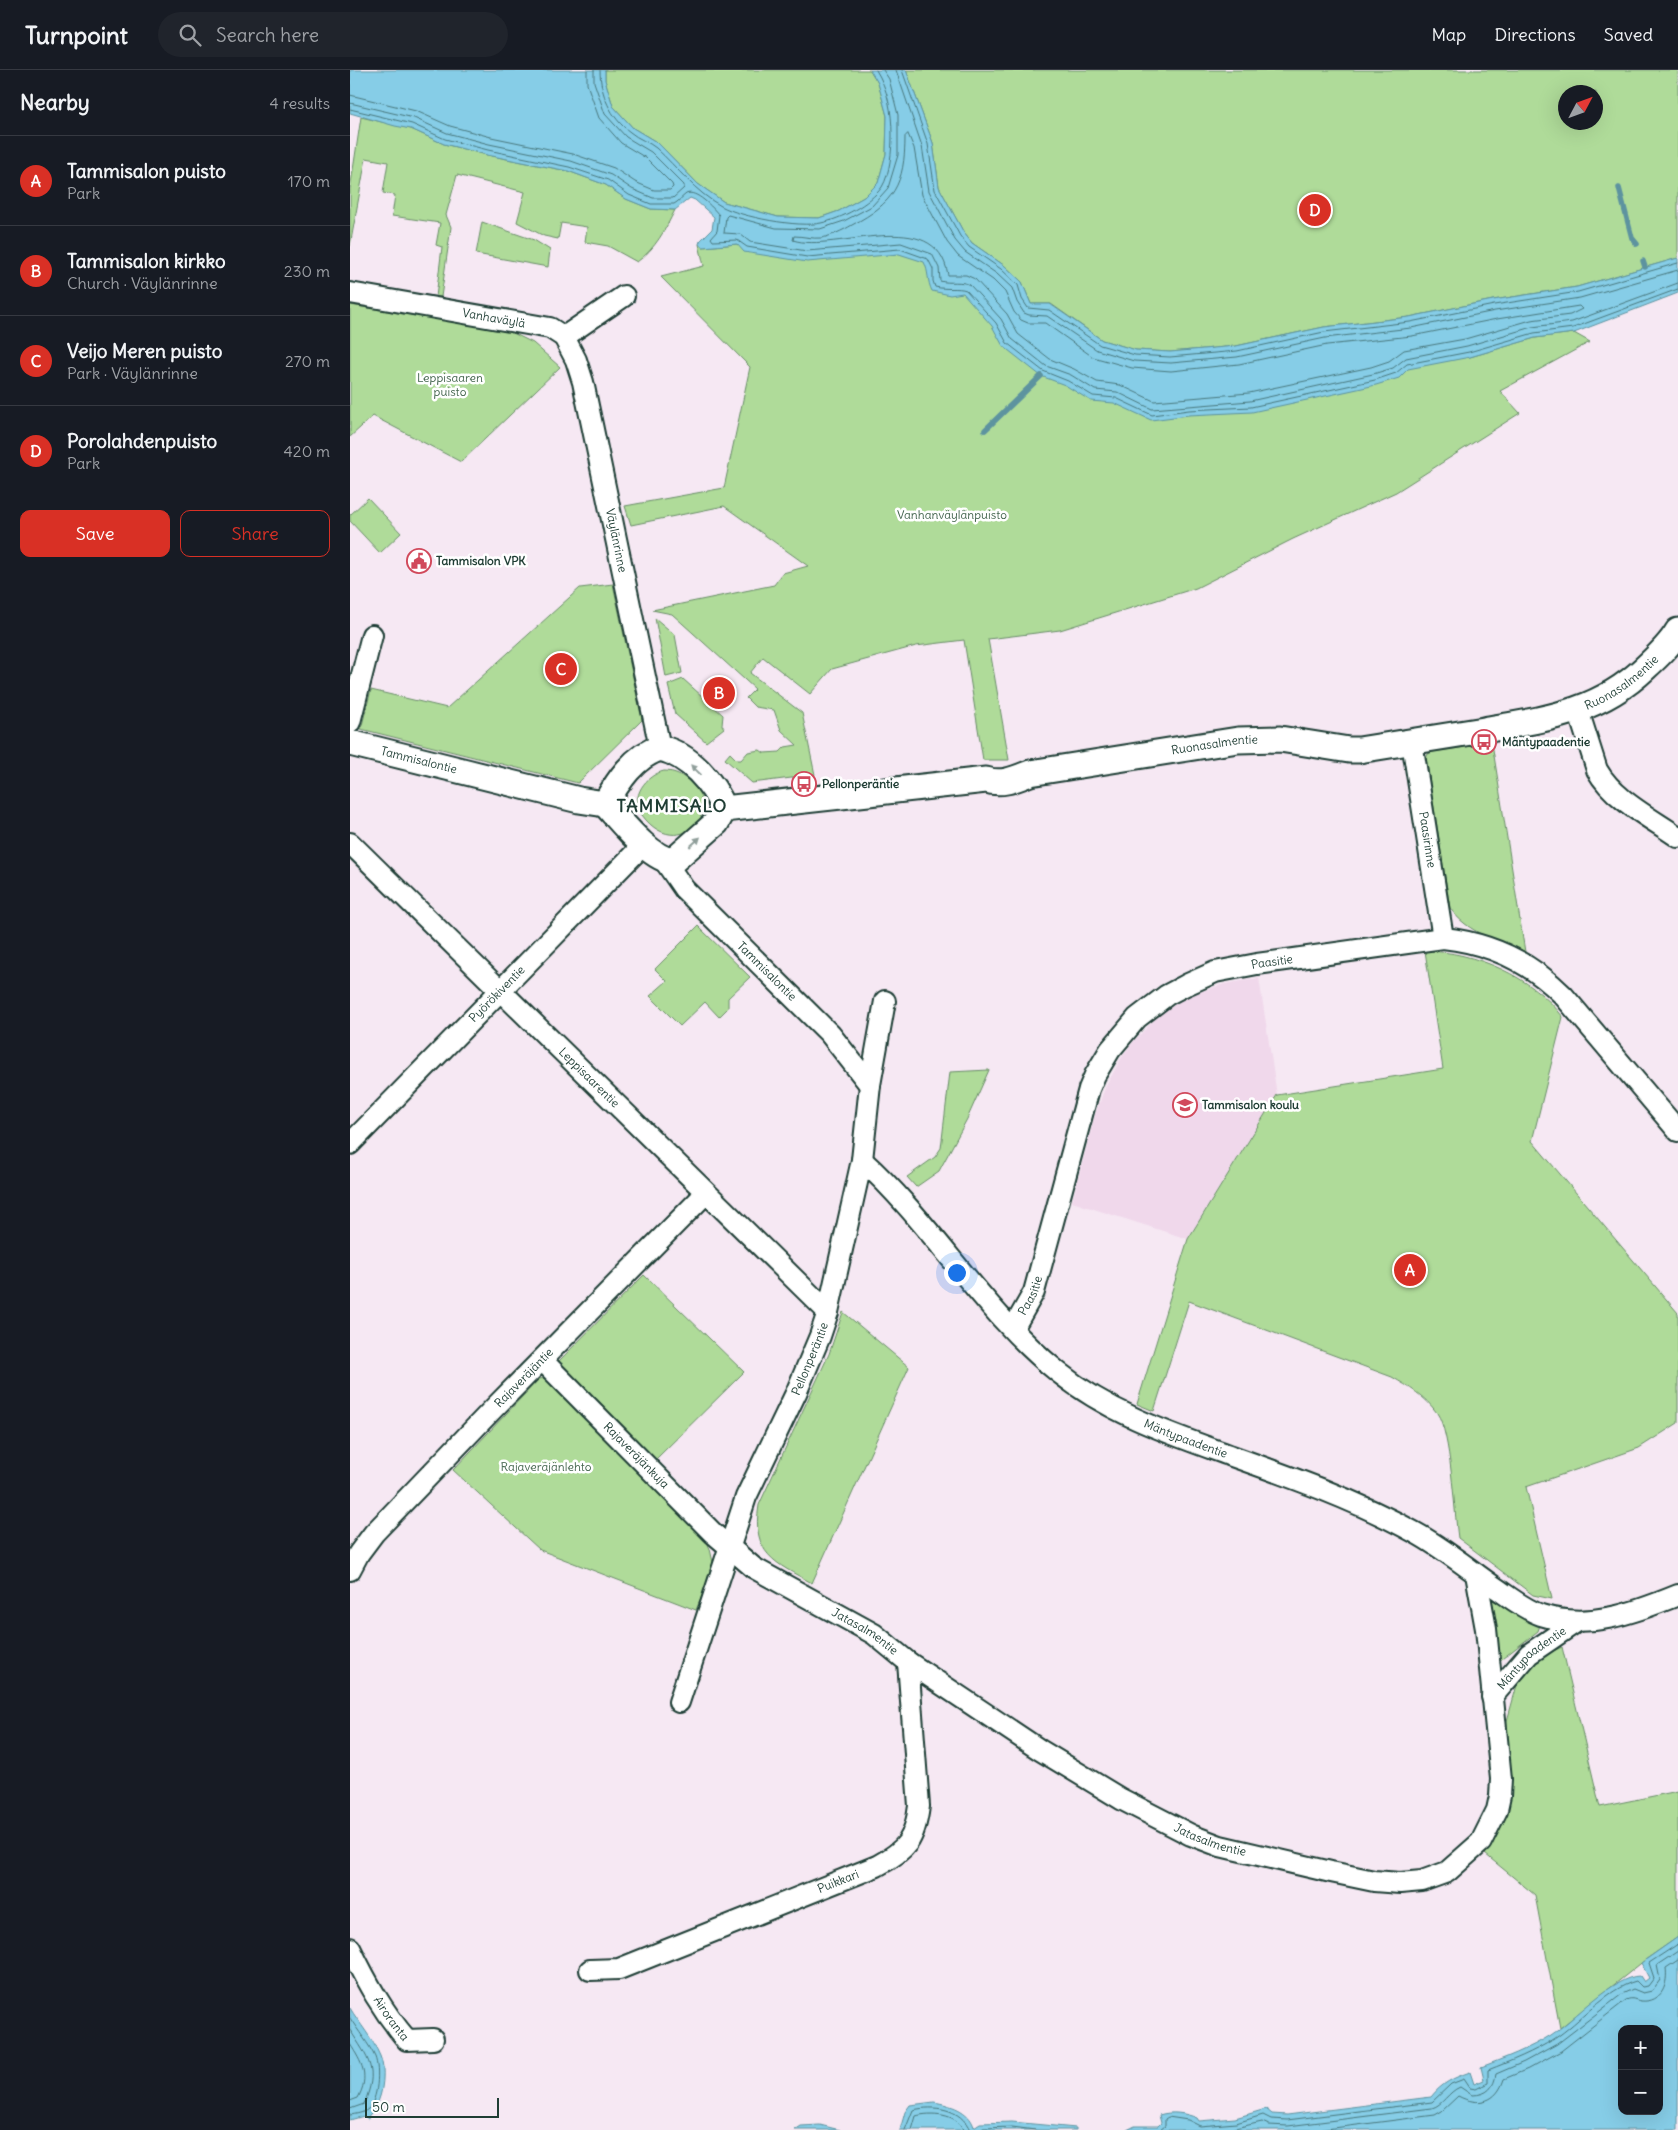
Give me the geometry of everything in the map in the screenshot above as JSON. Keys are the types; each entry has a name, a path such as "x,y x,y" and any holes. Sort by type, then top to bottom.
{"street":[{"name":"Vanhaväylä","path":"350,293 550,328 564,337"},
{"path":"564,337 624,296"},
{"name":"Väylänrinne","path":"564,337 576,360 583,382 660,748"},
{"name":"Ruonasalmentie","path":"724,809 986,780 996,783 1030,773 1238,740 1280,739 1349,750 1412,742 1558,717 1578,710 1614,692 1638,675 1657,658 1678,631"},
{"path":"350,722 372,635"},
{"path":"1578,710 1602,778 1610,788 1626,801 1678,837"},
{"name":"Paasirinne","path":"1412,742 1443,938"},
{"name":"Tammisalontie","path":"350,743 579,800 605,804"},
{"path":"660,748 673,751 684,759 713,787 724,809 716,822 673,861 664,860 644,844 605,804 618,780 643,756 660,748"},
{"name":"Leppisaarentie","path":"350,843 828,1312"},
{"name":"Pyörökiventie","path":"350,1144 644,844"},
{"name":"Tammisalontie","path":"664,860 684,889 830,1034 870,1085"},
{"name":"Paasitie","path":"1013,1329 1034,1292 1089,1089 1095,1075 1110,1050 1137,1018 1167,995 1186,984 1215,972 1266,962 1443,938 1467,940 1505,953 1528,965 1546,978 1563,995 1678,1131"},
{"name":"Pellonperäntie","path":"679,1702 746,1497 796,1393 828,1312 862,1160 870,1085 885,1001"},
{"name":"Mäntypaadentie","path":"862,1160 887,1183 985,1300 1013,1329 1058,1372 1083,1391 1117,1411 1139,1422 1267,1469 1374,1512 1415,1532 1516,1603 1540,1614 1576,1622 1598,1620 1626,1613 1678,1595"},
{"name":"Rajaveräjäntie","path":"350,1570 359,1553 374,1533 706,1193"},
{"name":"Rajaveräjänkuja","path":"542,1360 730,1549"},
{"name":"Jatasalmentie","path":"730,1549 754,1568 874,1634 908,1662 1040,1750 1121,1799 1191,1835 1220,1846 1260,1856 1365,1879 1400,1883 1428,1879 1447,1872 1481,1842 1491,1824 1500,1796 1501,1779 1486,1629 1476,1574"},
{"name":"Mäntypaadentie","path":"1492,1697 1529,1654 1576,1622"},
{"name":"Puikkari","path":"590,1970 620,1969 877,1866 899,1852 910,1840 917,1827 919,1806 908,1662"},
{"name":"Airoranta","path":"350,1948 371,1991 391,2021 407,2040 433,2039"}],"shaded area":[{"name":"Tammisalon koulu","path":"1259,978 1277,1095 1188,1239 1072,1202 1095,1115 1105,1088 1120,1060 1133,1042 1160,1014 1191,995 1224,984"}],"green space":[{"path":"605,70 870,70 878,83 887,116 886,154 878,183 864,197 839,211 819,218 778,217 724,202 698,184 658,143 633,128 613,106 605,80"},
{"path":"906,70 1678,70 1678,258 1577,287 1493,300 1409,317 1324,327 1236,346 1170,352 1136,350 1102,340 1051,304 1031,304 1022,282 1005,266 972,243 964,233 939,187 933,143"},
{"path":"361,117 411,129 444,144 487,155 568,171 606,185 626,199 651,209 675,210 655,245 637,262 608,246 585,242 587,227 561,223 558,239 544,236 517,222 525,192 457,175 446,215 451,227 441,297 436,297 442,247 436,245 440,223 392,216 395,195 383,193 388,162 366,158 350,246 350,190"},
{"path":"482,222 534,240 550,250 548,267 476,254"},
{"name":"Vanhanväylänpuisto","path":"699,244 703,247 737,244 909,246 1049,359 1470,357 1535,338 1574,333 1590,342 1500,391 1520,413 1396,492 1293,539 1196,588 1060,630 988,639 1009,760 983,760 964,640 916,646 832,669 810,694 763,657 750,673 802,713 815,775 752,783 725,759 730,753 737,760 741,760 748,752 760,750 764,753 780,752 785,747 797,745 781,730 774,710 755,707 746,698 755,689 672,614 652,610 774,585 783,573 808,566 724,506 631,525 625,506 724,488 750,367 661,277 704,266"},
{"name":"Leppisaaren puisto","path":"350,305 509,331 533,343 560,367 461,462 373,416 350,437"},
{"path":"368,498 401,533 380,553 350,521 350,515"},
{"path":"613,584 642,720 578,783 361,729 371,690 447,708 580,588"},
{"path":"655,618 675,635 682,673 666,677"},
{"path":"683,679 723,715 722,725 724,728 706,742 675,714 668,685"},
{"path":"1492,743 1525,952 1474,930 1457,917 1450,908 1426,758 1432,752"},
{"path":"664,771 675,773 685,778 700,795 703,808 700,819 692,828 681,834 668,834 655,828 638,808 637,801 641,788 651,777"},
{"path":"698,926 750,977 728,998 728,1008 719,1017 705,1002 680,1026 650,996 667,981 655,969"},
{"path":"1425,951 1463,956 1501,969 1536,990 1563,1017 1532,1141 1678,1313 1678,1423 1639,1448 1526,1487 1552,1599 1533,1595 1458,1538 1449,1454 1442,1423 1437,1413 1422,1397 1392,1377 1189,1301 1154,1411 1137,1404 1188,1239 1277,1095 1443,1069"},
{"path":"989,1070 967,1119 939,1171 916,1187 907,1177 935,1157 941,1148 950,1072"},
{"path":"644,1275 744,1372 653,1462 555,1365"},
{"path":"843,1312 909,1367 812,1583 787,1569 769,1555 762,1546 757,1522 759,1505 829,1354"},
{"name":"Rajaveräjänlehto","path":"547,1378 703,1533 710,1549 714,1567 696,1610 540,1550 453,1470 539,1379"},
{"path":"1491,1599 1540,1625 1538,1631 1498,1662"},
{"path":"1562,1647 1600,1807 1678,1791 1678,1937 1645,1960 1560,2028 1535,1895 1485,1854 1504,1822 1511,1797 1507,1721 1517,1685 1535,1659"}],"water":[{"path":"350,70 605,70 605,80 613,106 633,128 658,143 698,184 724,202 778,217 819,218 839,211 864,197 878,183 886,154 887,116 878,83 870,70 906,70 933,143 939,187 964,233 972,243 1005,266 1022,282 1031,304 1050,304 1102,340 1136,350 1170,352 1236,346 1324,327 1409,317 1493,300 1577,287 1678,258 1678,293 1574,333 1535,338 1470,357 1408,369 1399,378 1376,385 1252,412 1189,415 1151,420 1114,403 1091,401 1065,385 1041,376 1003,346 992,326 963,293 950,295 932,291 924,262 899,254 807,262 744,252 737,244 703,247 699,244 700,241 712,229 714,217 695,200 690,198 675,210 651,209 626,199 606,185 568,171 487,155 444,144 411,129 350,113"},
{"path":"1678,1937 1678,2130 1127,2130 1135,2126 1158,2126 1161,2123 1159,2115 1169,2113 1188,2115 1197,2118 1199,2121 1235,2118 1266,2109 1272,2114 1287,2115 1431,2097 1448,2082 1470,2072 1474,2084 1484,2080 1481,2067 1508,2057 1543,2040 1618,1983 1640,1976 1644,1982 1649,1978 1641,1963"},
{"path":"350,2008 370,2037 382,2061 383,2081 380,2095 376,2109 369,2115 368,2119 364,2116 350,2120"},
{"path":"934,2102 963,2112 972,2121 974,2127 980,2123 1012,2122 1076,2128 1076,2130 900,2130 905,2112 910,2105"},
{"path":"820,2125 840,2130 795,2130 801,2126"}],"waterway":[{"path":"1619,188 1632,238 1637,244"},
{"path":"1643,261 1645,267"},
{"path":"985,430 1041,376"}],"place":[{"name":"Porolahdenpuisto","path":"1315,210"},
{"name":"Tammisalon VPK","path":"419,561"},
{"name":"Veijo Meren puisto","path":"561,669"},
{"name":"Tammisalon kirkko","path":"719,693"},
{"name":"Mäntypaadentie","path":"1484,742"},
{"name":"Pellonperäntie","path":"804,784"},
{"name":"Tammisalon koulu","path":"1185,1105"},
{"name":"Tammisalon puisto","path":"1410,1270"}],"district":[{"name":"TAMMISALO","path":"672,806"}]}
